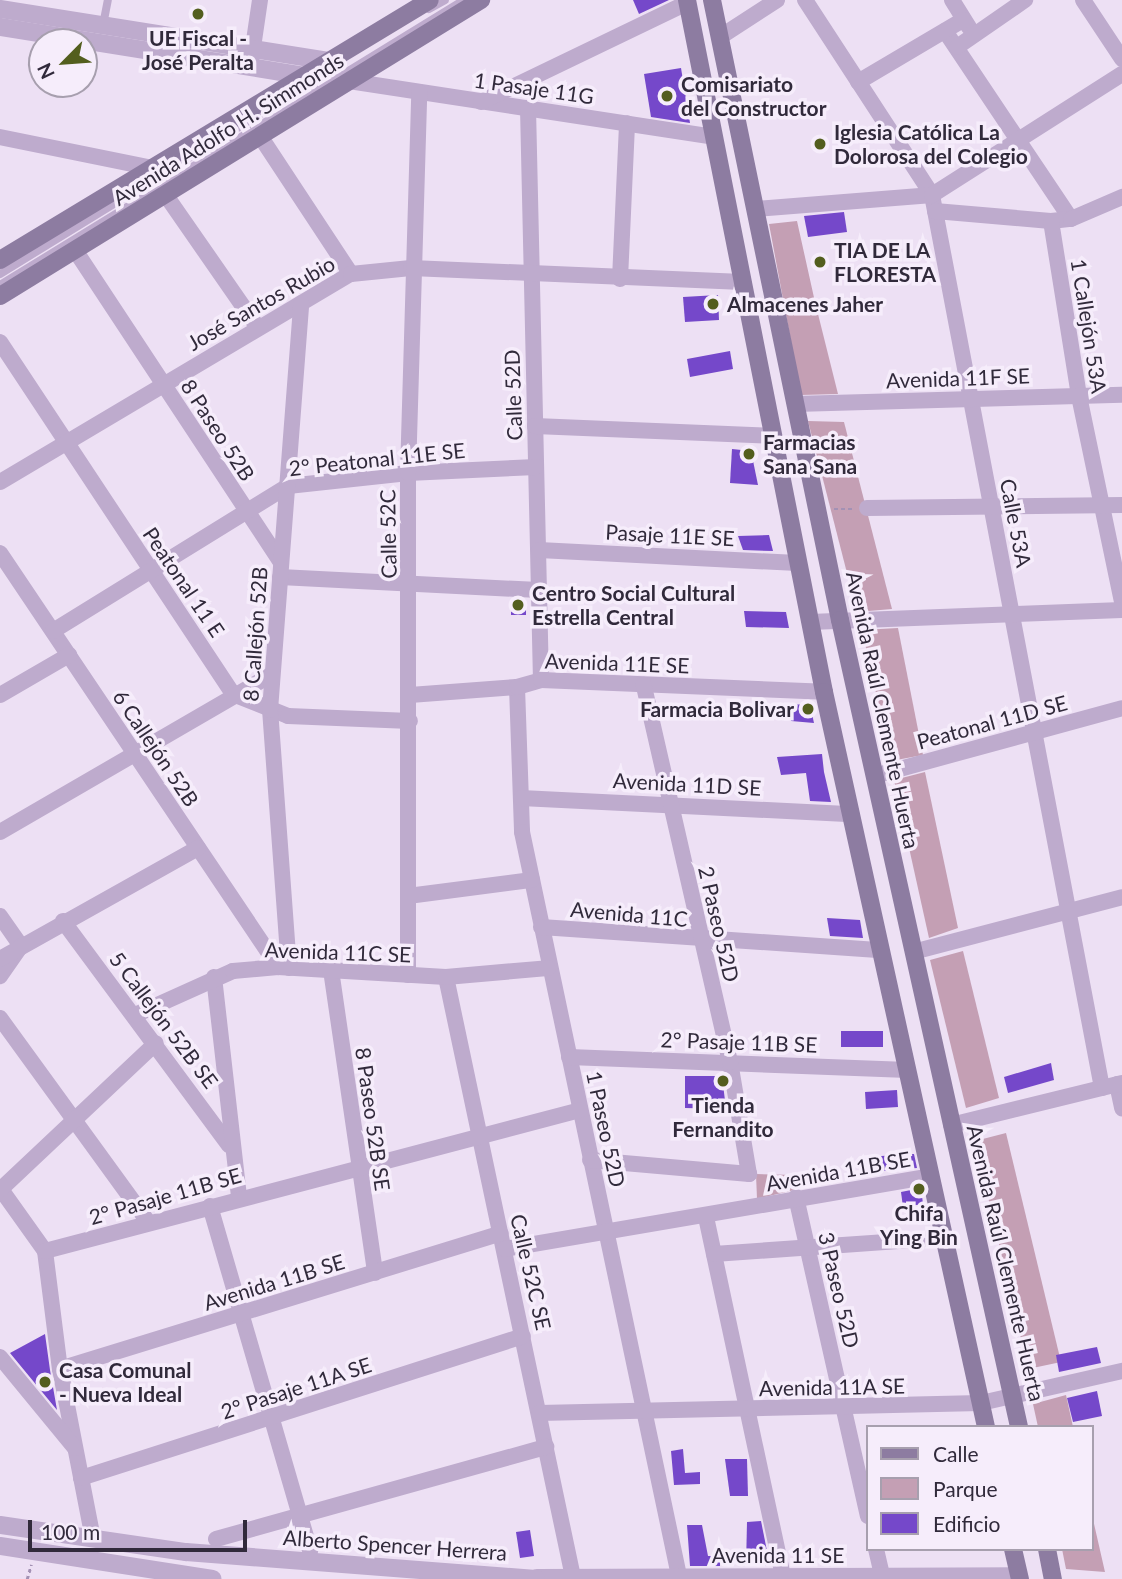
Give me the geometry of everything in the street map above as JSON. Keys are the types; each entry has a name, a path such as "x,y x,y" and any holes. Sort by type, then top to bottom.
{"main road":[{"name":"Avenida Adolfo H. Simmonds","path":"0,260 429,0"},
{"name":"Avenida Adolfo H. Simmonds","path":"0,296 481,0"},
{"name":"Avenida Raúl Clemente Huerta","path":"712,0 817,510 836,620 874,776 1008,1396 1018,1425"},
{"path":"687,1 824,692 986,1425"},
{"path":"1013,1551 1019,1577"},
{"path":"1048,1551 1055,1579"}],"street":[{"path":"250,67 260,0"},
{"path":"720,37 777,0"},
{"name":"Calle 53A","path":"805,0 934,203 1068,911 1113,1085 1122,1108"},
{"path":"951,0 974,35"},
{"path":"957,47 1025,0"},
{"path":"1083,0 1122,59"},
{"path":"481,102 687,1"},
{"path":"0,9 330,61"},
{"path":"858,82 963,20"},
{"path":"0,27 306,76"},
{"path":"945,31 1071,219"},
{"path":"934,203 1019,138 1122,74"},
{"name":"1 Pasaje 11G","path":"349,81 714,137"},
{"name":"Calle 52C","path":"408,975 408,472 411,268 419,92"},
{"name":"Calle 52D","path":"528,108 529,277 541,680"},
{"path":"620,279 627,123"},
{"path":"260,136 351,274"},
{"path":"0,137 153,168"},
{"path":"166,194 258,328"},
{"path":"755,209 934,203 1051,220 1071,219 1122,197"},
{"name":"1 Callejón 53A","path":"1051,220 1079,396 1122,601"},
{"name":"8 Paseo 52B","path":"75,250 245,509 280,570"},
{"name":"José Santos Rubio","path":"0,482 351,274 411,268 529,277 743,282"},
{"name":"8 Callejón 52B","path":"284,968 270,710 301,303"},
{"name":"Peatonal 11 E","path":"0,342 64,443 233,694"},
{"name":"Avenida 11F SE","path":"795,404 1122,395"},
{"path":"535,426 773,436"},
{"name":"2° Peatonal 11E SE","path":"53,631 152,572 245,509 288,486 408,472 536,467"},
{"path":"867,508 1122,505"},
{"name":"Pasaje 11E SE","path":"539,550 798,563"},
{"name":"6 Callejón 52B","path":"0,553 5,571 53,631 198,848 284,968"},
{"path":"280,570 409,584 539,590"},
{"path":"810,622 1012,617 1122,610"},
{"path":"0,695 69,655"},
{"path":"0,832 233,694 271,675"},
{"name":"Avenida 11E SE","path":"410,695 517,687 541,680 824,692"},
{"name":"2 Paseo 52D","path":"590,1160 749,1174 730,1062 669,804 645,685"},
{"name":"1 Paseo 52D","path":"517,687 521,798 548,968 607,1230 642,1410 679,1576"},
{"path":"233,694 288,716 410,721"},
{"name":"Peatonal 11D SE","path":"874,776 1122,708"},
{"name":"Avenida 11D SE","path":"521,798 852,814"},
{"path":"0,958 198,848"},
{"path":"408,896 532,880"},
{"path":"913,952 1122,897"},
{"path":"0,916 21,946"},
{"name":"5 Callejón 52B SE","path":"63,922 156,1043 229,1145"},
{"name":"Avenida 11C","path":"541,928 700,941 881,950"},
{"path":"0,976 21,946"},
{"name":"Avenida 11C SE","path":"135,1016 214,977 284,968 446,976 548,968"},
{"name":"8 Paseo 52B SE","path":"331,970 375,1273"},
{"name":"Calle 52C SE","path":"446,976 546,1447 583,1578"},
{"path":"214,977 233,1131 229,1145 239,1196"},
{"path":"0,1018 74,1114 148,1222"},
{"path":"93,1538 60,1369 45,1251 0,1189 74,1114 156,1043"},
{"name":"2° Pasaje 11B SE","path":"569,1057 908,1070"},
{"path":"951,1125 1113,1085"},
{"name":"2° Pasaje 11B SE","path":"45,1251 239,1196 580,1110"},
{"name":"Avenida 11B SE","path":"60,1369 375,1273 503,1241 706,1217 796,1197 931,1176"},
{"name":"3 Paseo 52D","path":"796,1197 866,1507"},
{"path":"210,1206 275,1418 310,1551"},
{"path":"706,1217 783,1576"},
{"path":"714,1254 944,1238"},
{"name":"2° Pasaje 11A SE","path":"81,1478 275,1418 523,1336"},
{"path":"0,1357 77,1450"},
{"name":"Avenida 11A SE","path":"540,1413 844,1410 981,1403 1122,1371"},
{"path":"216,1539 546,1447"},
{"name":"Alberto Spencer Herrera","path":"0,1525 312,1564 537,1578"},
{"path":"0,1546 212,1579"},
{"path":"876,1551 882,1575"},
{"name":"Avenida 11 SE","path":"537,1578 882,1575 1019,1577"}],"lane":[{"path":"103,25 108,0"},
{"name":"Avenida Adolfo H. Simmonds","path":"0,274 445,0"},
{"name":"Avenida Adolfo H. Simmonds","path":"0,285 464,0"},
{"path":"706,0 836,620 1008,1396 1011,1425"},
{"path":"1038,1551 1045,1579"}],"path":[{"path":"817,510 867,508"}],"green space":[{"path":"797,221 838,394 801,395 769,224"},
{"path":"808,421 844,422 892,609 857,612"},
{"path":"898,628 923,755 891,761 862,630"},
{"path":"925,772 958,928 929,938 894,780"},
{"path":"963,951 999,1098 966,1108 930,960"},
{"path":"1006,1133 1061,1362 1028,1369 975,1141"},
{"path":"756,1174 796,1175 798,1189 757,1199"},
{"path":"1066,1395 1073,1425 1038,1425 1033,1404"},
{"path":"1094,1524 1105,1572 1066,1569 1062,1551 1094,1551"}],"building":[{"path":"633,0 669,0 639,14"},
{"name":"Comisariato del Constructor","path":"681,68 690,123 651,117 644,74"},
{"path":"844,212 847,232 808,237 804,216"},
{"path":"718,295 719,320 685,322 683,297"},
{"path":"730,351 733,369 690,377 687,359"},
{"path":"732,449 751,451 758,485 730,483"},
{"path":"769,535 773,551 743,550 738,536"},
{"name":"Centro Social Cultural Estrella Central","path":"511,599 526,600 526,615 511,615"},
{"path":"744,611 786,612 789,628 746,627"},
{"path":"788,704 810,705 814,723 791,721"},
{"path":"822,754 831,802 810,801 806,773 781,775 777,757"},
{"path":"827,918 860,920 863,938 830,936"},
{"path":"841,1031 883,1031 883,1047 841,1047"},
{"path":"1051,1063 1054,1080 1008,1093 1004,1077"},
{"path":"685,1076 722,1076 726,1109 685,1108"},
{"path":"897,1090 898,1107 866,1109 865,1092"},
{"path":"914,1154 917,1168 867,1172 865,1157"},
{"path":"921,1188 923,1204 903,1207 901,1192"},
{"name":"Casa Comunal - Nueva Ideal","path":"45,1334 50,1370 57,1410 10,1353"},
{"path":"1097,1347 1101,1363 1059,1372 1056,1355"},
{"path":"1097,1391 1102,1416 1073,1422 1067,1398"},
{"path":"683,1449 685,1473 700,1472 700,1484 674,1485 671,1451"},
{"path":"725,1459 747,1459 748,1496 730,1496"},
{"path":"761,1521 770,1566 746,1566 747,1522"},
{"path":"687,1525 702,1525 708,1556 720,1556 720,1566 690,1566"},
{"path":"530,1530 534,1556 520,1558 516,1532"}],"place":[{"name":"UE Fiscal - José Peralta","path":"198,14"},
{"name":"Comisariato del Constructor","path":"667,96"},
{"name":"Iglesia Católica La Dolorosa del Colegio","path":"820,144"},
{"name":"TIA DE LA FLORESTA","path":"820,262"},
{"name":"Almacenes Jaher","path":"713,304"},
{"name":"Farmacias Sana Sana","path":"749,454"},
{"name":"Centro Social Cultural Estrella Central","path":"518,605"},
{"name":"Farmacia Bolivar","path":"808,709"},
{"name":"Tienda Fernandito","path":"723,1081"},
{"name":"Chifa Ying Bin","path":"919,1189"},
{"name":"Casa Comunal - Nueva Ideal","path":"45,1382"}]}
